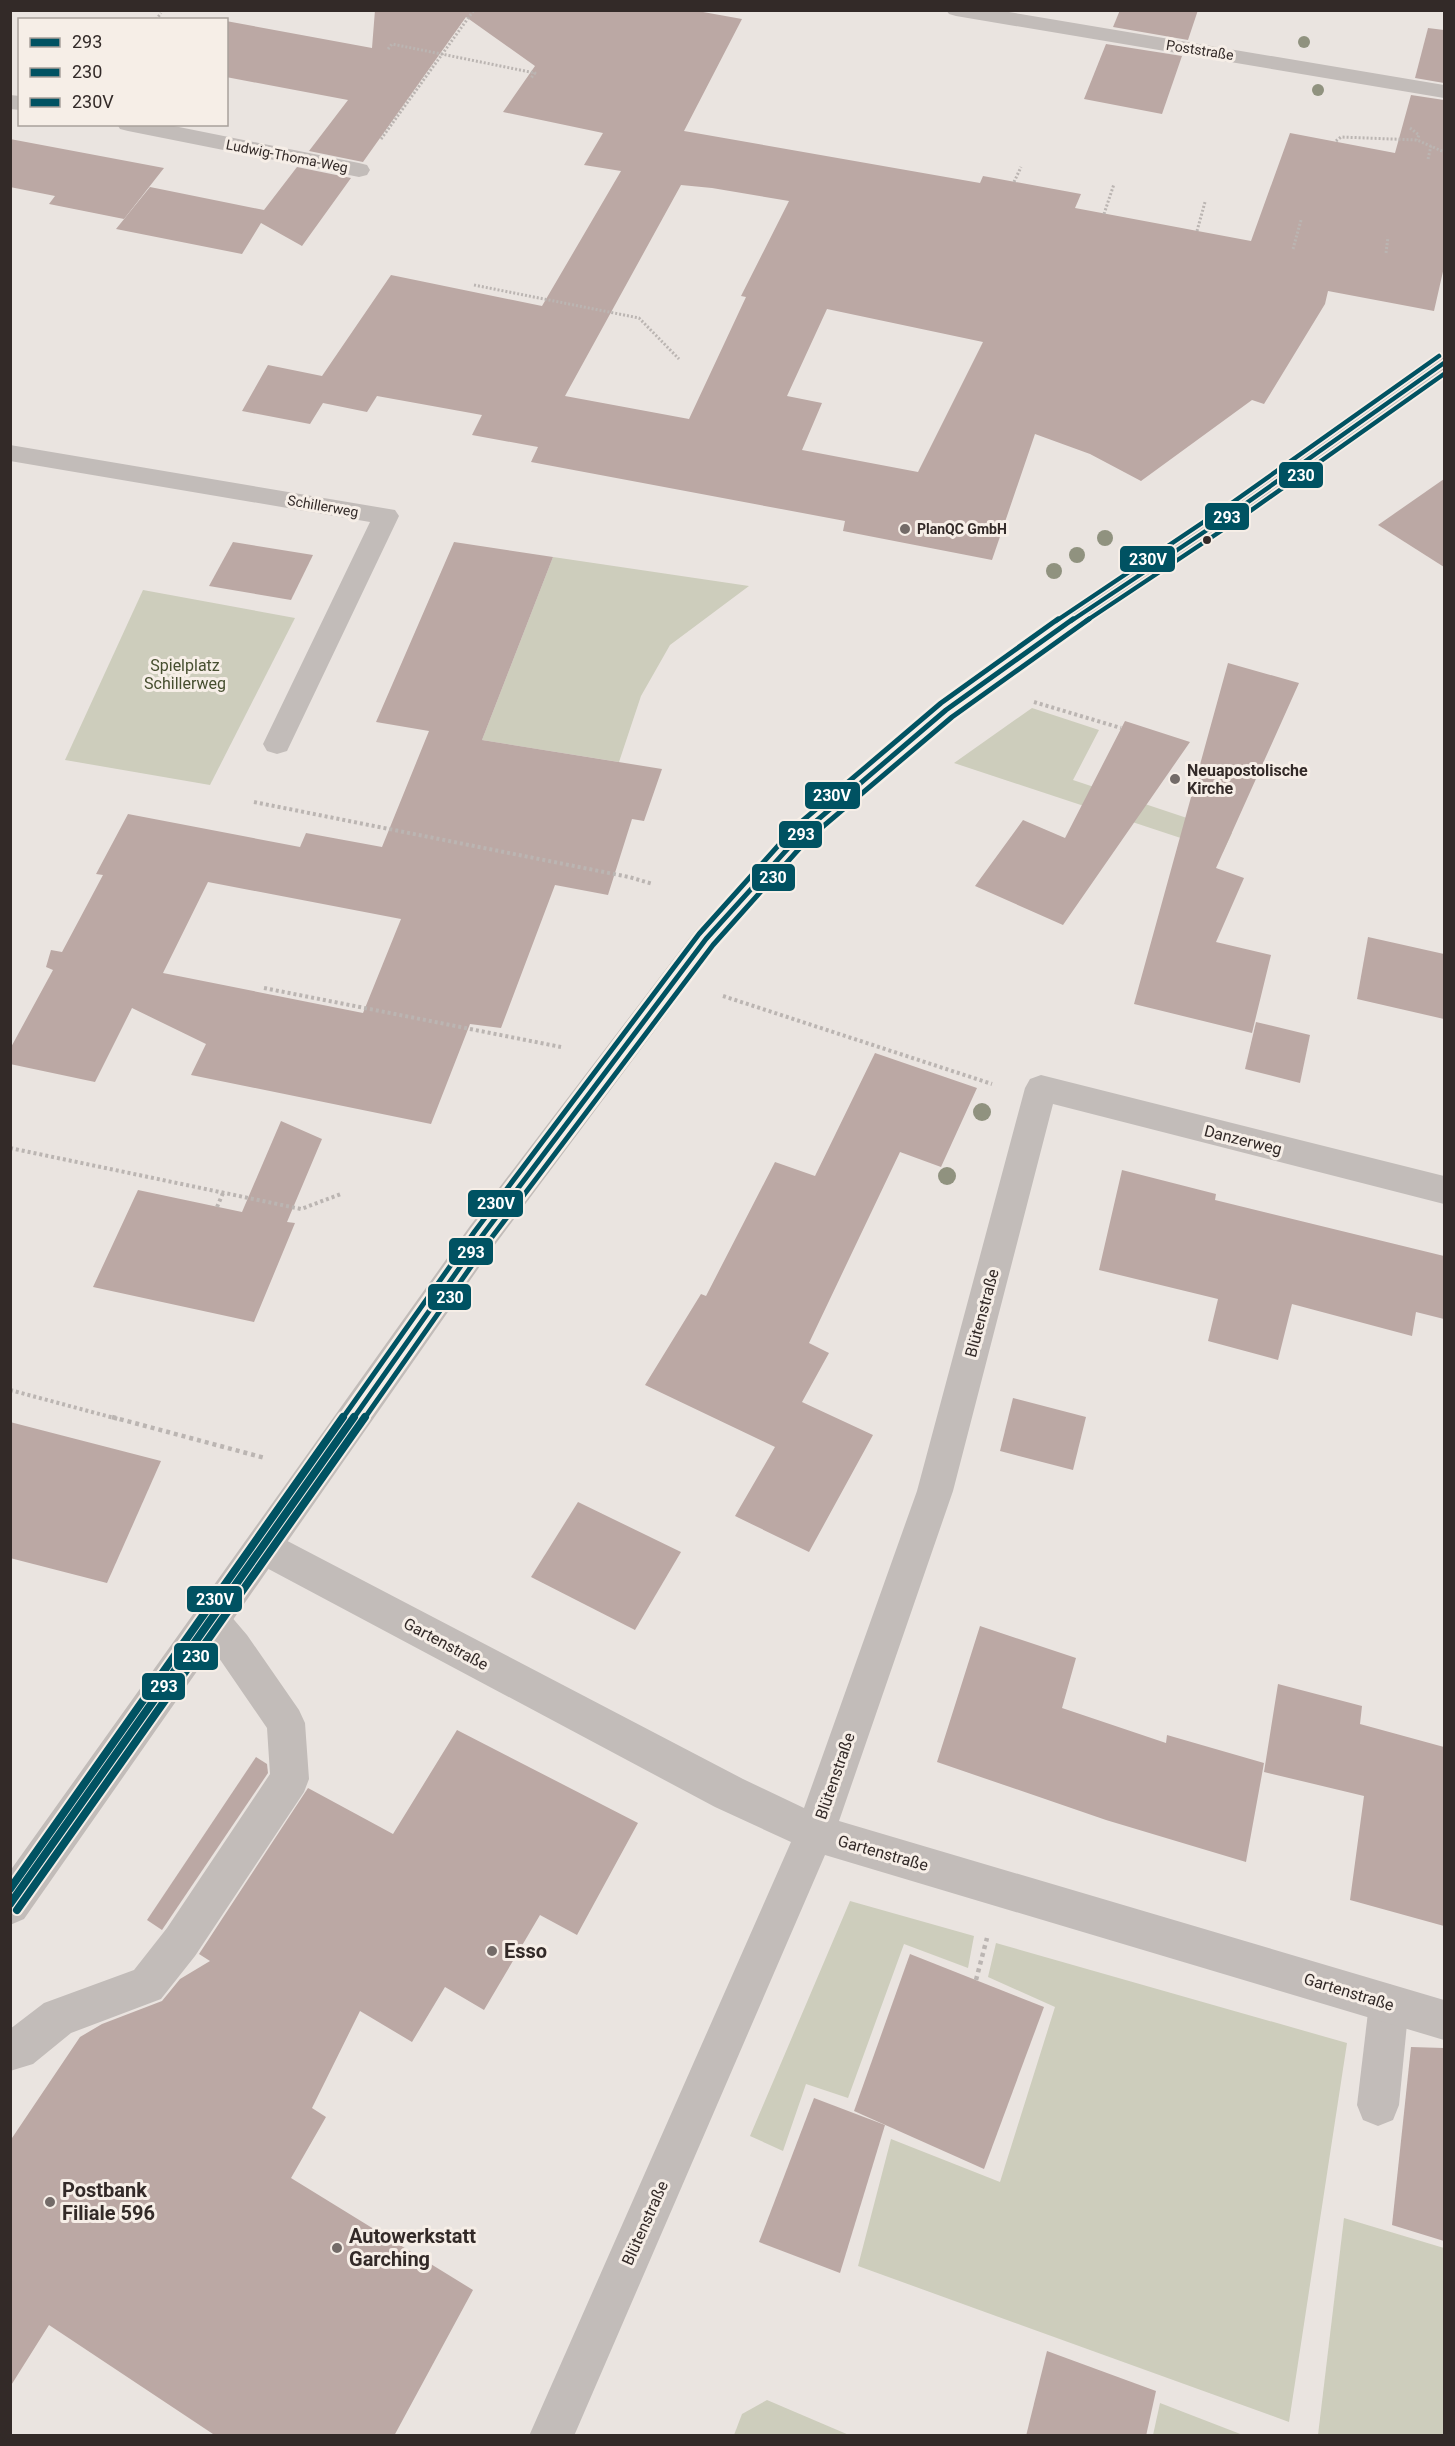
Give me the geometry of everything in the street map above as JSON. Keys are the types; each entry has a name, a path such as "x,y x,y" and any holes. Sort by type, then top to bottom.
{"street":[{"name":"Poststraße","path":"956,10 1056,18 1444,92"},
{"name":"Ludwig-Thoma-Weg","path":"138,126 359,170"},
{"path":"10,1905 482,1236 706,939 801,834 946,710 1076,617 1231,514 1444,363"},
{"name":"Schillerweg","path":"10,453 386,516 277,744"},
{"name":"Danzerweg","path":"1039,1094 1444,1190"},
{"name":"Blütenstraße","path":"552,2436 815,1833 935,1491 1039,1094"},
{"name":"Gartenstraße","path":"262,1548 729,1793 815,1833 1444,2020"},
{"path":"10,2051 18,2049 58,2017 147,1985 181,1942 290,1779 286,1723 211,1620"},
{"path":"1378,2105 1389,2004"}],"path":[{"name":"Ludwig-Thoma-Weg","path":"359,170 474,10"},
{"path":"157,18 161,13"},
{"path":"388,49 392,44 535,73 531,78"},
{"path":"1336,141 1341,136 1405,138 1417,140 1444,152"},
{"path":"1428,159 1431,146"},
{"path":"1014,182 1021,167"},
{"path":"1104,214 1114,184"},
{"path":"1197,231 1206,202"},
{"path":"1293,249 1301,220"},
{"path":"1386,253 1388,237"},
{"path":"474,285 639,318 679,359"},
{"path":"1025,699 1121,728"},
{"path":"254,802 629,877 653,884"},
{"path":"264,988 561,1047"},
{"path":"714,992 1039,1094"},
{"path":"10,1148 301,1209 341,1194"},
{"path":"217,1207 223,1193"},
{"path":"10,1390 265,1458 311,1479"},
{"path":"976,1980 987,1936"}],"green space":[{"path":"553,557 749,586 670,645 641,696 619,762 482,740"},
{"name":"Spielplatz Schillerweg","path":"143,590 295,618 210,785 65,760"},
{"path":"1032,708 1099,730 1073,780 1232,833 1223,852 954,763"},
{"path":"850,1901 974,1936 968,1968 904,1944 848,2098 806,2084 783,2151 750,2136"},
{"path":"996,1943 1347,2043 1289,2422 858,2266 891,2139 1000,2182 1055,2007 988,1977"},
{"path":"1344,2218 1444,2248 1444,2435 1318,2435"},
{"path":"767,2400 849,2435 734,2435 742,2414"},
{"path":"1160,2403 1243,2435 1153,2435"}],"building":[{"path":"375,10 692,10 742,19 684,131 980,183 983,176 1081,194 1075,208 1251,241 1290,133 1395,153 1411,95 1444,100 1444,267 1434,311 1328,291 1325,304 1264,404 1252,400 1141,481 1090,454 1035,434 992,560 843,531 845,521 531,462 538,447 472,435 482,415 377,396 367,412 323,403 310,424 242,411 268,365 322,376 391,275 542,306 621,171 584,165 603,133 503,112 535,66 466,17 363,162 309,151 348,100 228,77 228,21 372,48","holes":["681,185 789,201 741,296 746,297 689,419 565,396","827,309 983,342 918,472 802,450 822,403 787,396"]},
{"path":"1120,10 1198,10 1188,40 1113,27"},
{"path":"1428,28 1444,30 1444,83 1415,78"},
{"path":"1106,44 1182,56 1162,114 1084,99"},
{"path":"10,139 164,168 124,219 49,204 55,196 10,187"},
{"path":"297,167 351,178 302,246 261,223 242,254 116,229 150,187 264,210"},
{"path":"1444,479 1444,567 1378,525"},
{"path":"233,542 313,555 291,600 209,586"},
{"path":"454,542 553,557 482,740 662,769 644,821 632,819 608,895 555,885 501,1028 470,1024 431,1124 191,1075 206,1044 132,1008 95,1082 10,1064 10,1049 53,970 46,967 51,950 62,952 103,875 96,874 128,814 300,847 306,833 382,847 429,731 376,722","holes":["208,882 401,919 363,1013 163,973"]},
{"path":"1228,663 1299,683 1216,868 1244,878 1216,942 1271,955 1252,1033 1134,1004"},
{"path":"1125,721 1190,742 1063,925 975,886 1023,820 1065,838"},
{"path":"1368,937 1444,954 1444,1019 1357,999"},
{"path":"1256,1022 1310,1035 1300,1083 1245,1069"},
{"path":"875,1053 977,1088 941,1167 900,1152 809,1343 829,1353 802,1402 873,1435 809,1552 735,1516 775,1447 645,1385 701,1294 706,1296 775,1162 815,1176"},
{"path":"281,1121 322,1139 287,1222 295,1223 254,1322 93,1287 138,1190 242,1212"},
{"path":"1122,1170 1216,1194 1215,1200 1444,1256 1444,1319 1416,1312 1412,1336 1292,1304 1278,1360 1208,1341 1218,1299 1099,1270"},
{"path":"1013,1398 1086,1417 1073,1470 1000,1451"},
{"path":"10,1422 161,1461 107,1583 10,1558"},
{"path":"578,1502 681,1552 635,1630 531,1577"},
{"path":"980,1626 1076,1658 1062,1708 1166,1743 1167,1735 1264,1763 1246,1862 1106,1820 937,1762"},
{"path":"1278,1684 1362,1706 1360,1724 1444,1747 1444,1926 1350,1900 1364,1796 1264,1772"},
{"path":"457,1730 638,1823 577,1935 540,1915 484,2010 445,1987 412,2042 360,2011 312,2108 326,2117 291,2178 473,2290 394,2436 216,2436 49,2325 10,2387 10,2141 80,2037 102,2024 162,2001 180,1979 210,1961 199,1954 308,1788 393,1834"},
{"path":"256,1757 267,1764 268,1773 162,1930 147,1920"},
{"path":"910,1954 1044,2007 984,2169 854,2111"},
{"path":"1411,2047 1444,2048 1444,2241 1392,2225"},
{"path":"814,2098 885,2125 840,2273 759,2242"},
{"path":"1047,2351 1156,2391 1146,2436 1026,2436"}],"transit line":[{"name":"230V","path":"10,1889 475,1231 699,934 794,828 941,703 1071,610 1226,507 1439,356"},
{"name":"293","path":"10,1904 482,1236 706,939 801,834 946,710 1076,617 1231,514 1444,363"},
{"name":"230","path":"17,1910 489,1241 713,945 807,840 952,717 1081,624 1236,521 1444,374"}],"place":[{"name":"PlanQC GmbH","path":"905,529"},
{"name":"Neuapostolische Kirche","path":"1175,779"},
{"name":"Esso","path":"492,1951"},
{"name":"Postbank Filiale 596","path":"50,2202"},
{"name":"Autowerkstatt Garching","path":"337,2248"}]}
